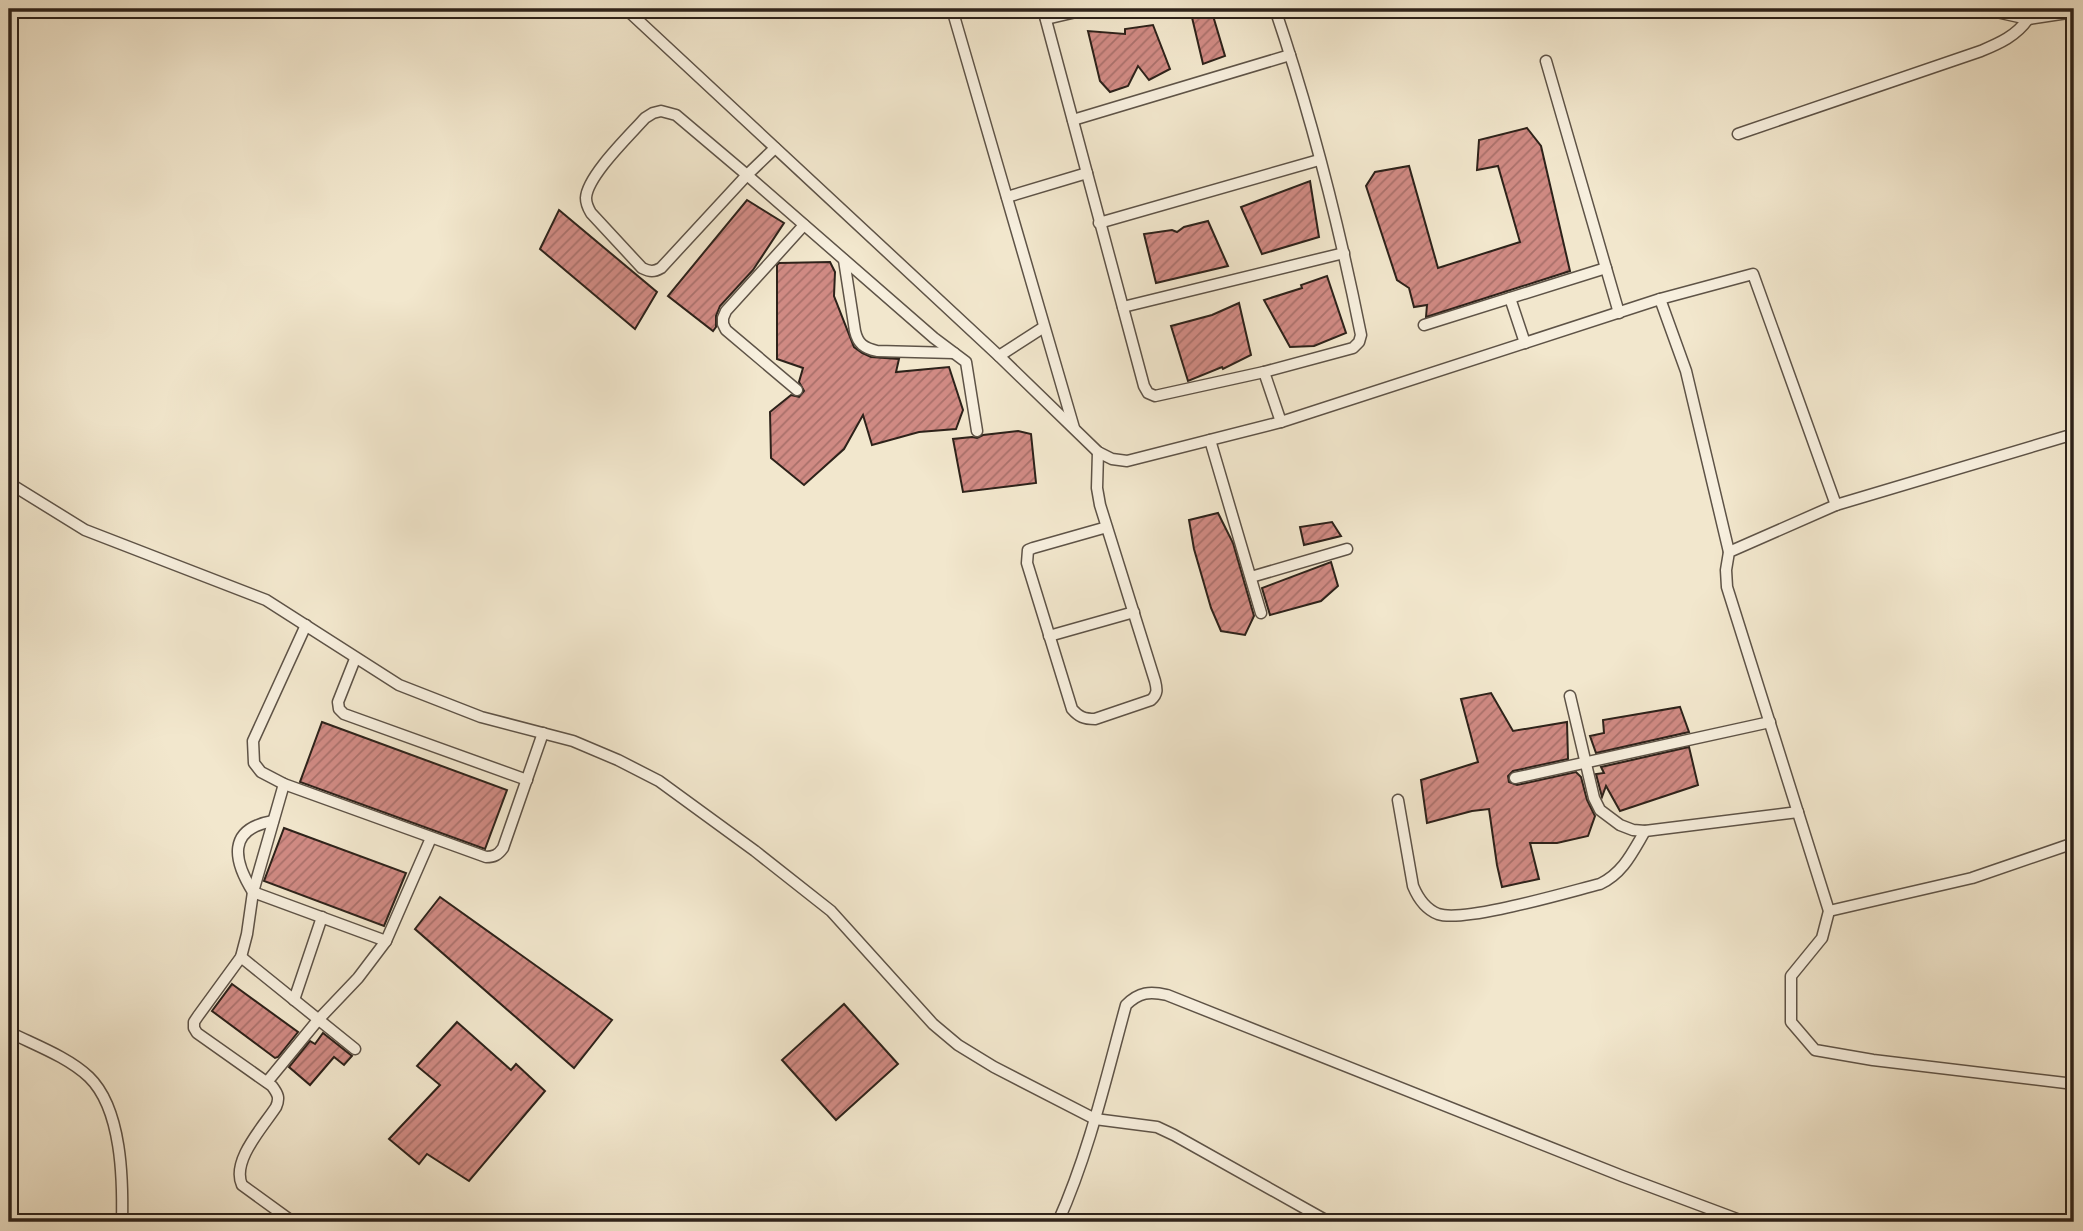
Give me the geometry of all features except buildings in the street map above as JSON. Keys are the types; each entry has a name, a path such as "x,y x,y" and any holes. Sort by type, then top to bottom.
{"lane":[{"path":"626,9 999,356 1098,452 1112,460 1127,461 1281,422 1660,299 1753,274 1836,505"},
{"path":"952,9 1074,429"},
{"path":"1089,9 1045,14 1144,386 1148,393 1155,396 1264,372 1353,348 1362,335 1344,253 1275,9"},
{"path":"1983,9 2028,19 2074,12"},
{"path":"1738,134 2004,42 2022,28 2028,19"},
{"path":"1073,120 1290,55"},
{"path":"1546,61 1619,313"},
{"path":"775,148 747,175 662,268 655,271 642,268 587,206 586,198 592,179 645,118 661,111 676,115 747,175 934,338 966,362 977,430"},
{"path":"1099,223 1319,160"},
{"path":"1007,197 1087,173"},
{"path":"797,390 726,330 723,318 733,302 804,225"},
{"path":"1123,307 1344,253"},
{"path":"844,260 855,331 862,345 877,351 954,353"},
{"path":"1424,325 1606,268"},
{"path":"1510,298 1525,343"},
{"path":"1660,299 1686,371 1729,551 1727,587 1829,911 1822,938 1791,976 1791,1022 1815,1050 1873,1060 2074,1084"},
{"path":"999,356 1044,327"},
{"path":"1264,372 1281,422"},
{"path":"1729,551 1836,505 2074,434"},
{"path":"1210,440 1261,613"},
{"path":"1098,452 1097,488 1157,690 1156,696 1151,700 1095,719 1078,716 1072,709 1027,563 1028,550 1107,527"},
{"path":"9,483 85,530 266,600 399,685 481,717 573,741 659,781 831,911 933,1024 958,1045 994,1067 1095,1119 1157,1127 1174,1135 1329,1222"},
{"path":"1251,577 1347,549"},
{"path":"1049,636 1133,612"},
{"path":"306,625 253,741 254,763 261,772 284,784 486,857 499,854 503,848 543,733"},
{"path":"355,659 338,702 339,709 344,714 527,780"},
{"path":"1570,696 1594,798 1600,810 1620,825 1645,831 1798,812"},
{"path":"1516,778 1770,722"},
{"path":"284,784 253,892 241,957 198,1016 194,1028 197,1033 267,1082 278,1093 279,1101 241,1162 239,1179 242,1185 293,1222"},
{"path":"1398,800 1413,886 1418,898 1438,914 1455,916 1516,905 1600,884 1623,869 1645,831"},
{"path":"273,821 252,827 242,836 237,846 239,866 253,892 386,941"},
{"path":"267,1082 318,1020 358,978 386,941 432,838"},
{"path":"1829,911 1972,878 2074,843"},
{"path":"294,1000 322,917"},
{"path":"241,957 355,1049"},
{"path":"1058,1222 1073,1187 1095,1119 1126,1005 1144,993 1155,992 1745,1222"},
{"path":"9,1032 70,1063 90,1078 104,1097 115,1130 120,1157 123,1185 122,1222"}]}
